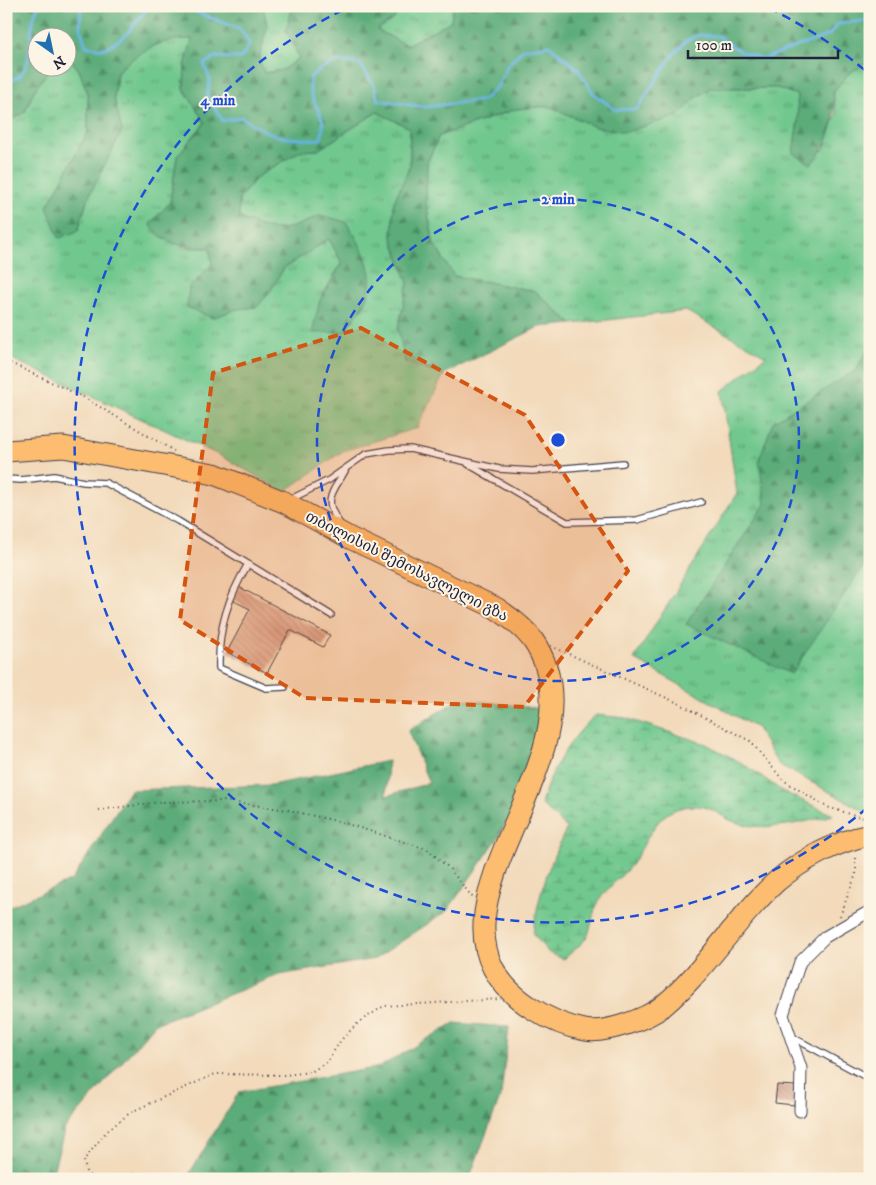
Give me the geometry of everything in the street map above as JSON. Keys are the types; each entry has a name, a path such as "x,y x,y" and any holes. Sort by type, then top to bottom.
{"highway":[{"name":"თბილისის შემოსავლელი გზა","path":"6,451 63,447 205,472 284,502 350,538 496,608 516,622 531,637 542,656 550,676 553,695 552,716 541,762 492,880 484,912 489,956 498,974 516,998 556,1021 588,1031 627,1025 662,1007 778,881 831,846 867,830"}],"street":[{"path":"800,1111 801,1068 783,1015 800,962 833,932 870,911"}],"lane":[{"path":"284,502 329,480 366,454 410,449 499,469 532,471 623,463"},
{"path":"350,538 332,512 330,493 346,469 366,454"},
{"path":"461,460 568,522 636,520 701,502"},
{"path":"6,478 21,480 54,476 84,482 106,483 178,522 331,615"},
{"path":"248,564 231,593 218,643 219,668 266,688 285,687"},
{"path":"788,1034 870,1079"}],"path":[{"path":"6,361 83,397 178,453"},
{"path":"531,637 678,703 750,741 783,780 867,830 855,856 856,874 833,932"},
{"path":"98,810 160,802 223,801 288,810 341,822 427,849 449,868 484,912"},
{"path":"93,1179 86,1172 84,1160 106,1132 132,1112 215,1074 285,1075 312,1072 327,1062 340,1040 359,1022 384,1006 516,998"},
{"path":"103,1179 137,1173 163,1179"}],"highlighted area":[{"path":"361,328 525,415 628,571 524,707 305,698 180,620 213,373"}],"green space":[{"path":"6,6 263,6 267,26 259,59 264,73 283,70 299,58 286,31 293,6 397,6 395,18 377,30 407,45 451,21 453,6 870,6 870,60 848,74 833,92 834,112 831,131 823,148 811,164 793,153 798,121 797,95 777,88 710,88 696,98 678,116 626,132 595,127 549,106 516,109 439,136 427,163 426,203 434,244 454,276 535,291 572,324 539,327 444,374 405,362 398,329 408,283 392,237 394,202 410,166 410,128 377,112 318,150 300,151 257,177 239,199 239,217 271,229 289,228 321,215 346,222 361,248 370,276 368,296 364,305 344,332 312,333 320,300 342,263 329,239 284,268 271,290 257,307 237,309 212,318 187,307 189,287 212,264 210,248 176,244 162,237 150,224 170,202 177,156 205,123 184,89 185,66 192,39 170,41 151,47 117,72 114,98 122,131 87,200 78,231 59,238 47,207 88,132 88,94 78,69 78,28 28,28 28,78 43,78 34,91 25,112 6,123"},
{"path":"263,6 293,6 286,31 299,58 282,70 263,73 259,59 267,26"},
{"path":"397,6 453,6 451,21 407,45 376,30 395,18"},
{"path":"171,39 193,39 185,66 184,89 205,122 177,156 170,202 183,248 210,248 212,264 189,287 212,317 237,309 257,307 271,290 284,268 329,239 342,262 320,300 368,297 321,215 292,228 265,229 239,217 239,199 257,177 300,151 318,150 377,112 410,128 410,166 394,203 392,237 408,283 398,329 426,370 444,374 417,428 343,451 284,492 223,457 6,356 6,123 25,112 42,78 78,78 78,69 79,70 88,94 88,132 47,207 78,231 87,200 121,131 114,98 117,72 140,51"},
{"path":"870,60 870,811 866,812 778,764 757,728 634,659 737,493 722,391 766,356 686,311 572,324 535,291 454,276 434,244 426,203 427,163 439,136 516,109 549,106 566,113 678,116 696,98 710,88 777,88 797,95 798,121 793,153 824,150 836,114 833,92 848,74"},
{"path":"870,346 870,556 791,674 686,624 765,504 759,460 773,422 856,370"},
{"path":"459,699 545,709 545,752 498,838 447,911 375,959 279,975 155,1024 65,1128 51,1179 6,1179 6,908 72,880 130,790 272,785 388,761 386,796 429,783 408,731"},
{"path":"596,715 625,718 706,744 744,764 782,791 833,815 810,821 759,827 735,822 712,810 697,806 683,807 672,811 656,825 631,865 598,902 588,935 584,941 564,959 549,953 533,934 535,920 545,880 567,828 541,804 550,779 562,755 577,734"},
{"path":"454,1023 509,1027 501,1095 469,1179 190,1179 189,1174 239,1092 380,1067"}],"building":[{"path":"239,587 330,635 323,647 290,630 267,673 227,652 250,609 232,600"},
{"path":"777,1085 796,1086 794,1105 775,1103"}],"waterway":[{"path":"6,80 15,78 26,67 33,21 38,6"},
{"path":"81,6 80,28 86,46 103,49 122,38 145,11 152,6"},
{"path":"180,6 240,29 250,44 241,58 215,57 204,64 210,80 207,96 223,121 241,117 279,136 308,139 321,139 323,126 310,93 310,77 333,63 360,64 374,85 378,100 425,107 483,100 498,86 507,66 523,49 549,45 578,69 594,94 616,110 637,109 673,55 687,40 699,35 718,36 741,52 763,59 829,35 838,24 870,20"}]}
